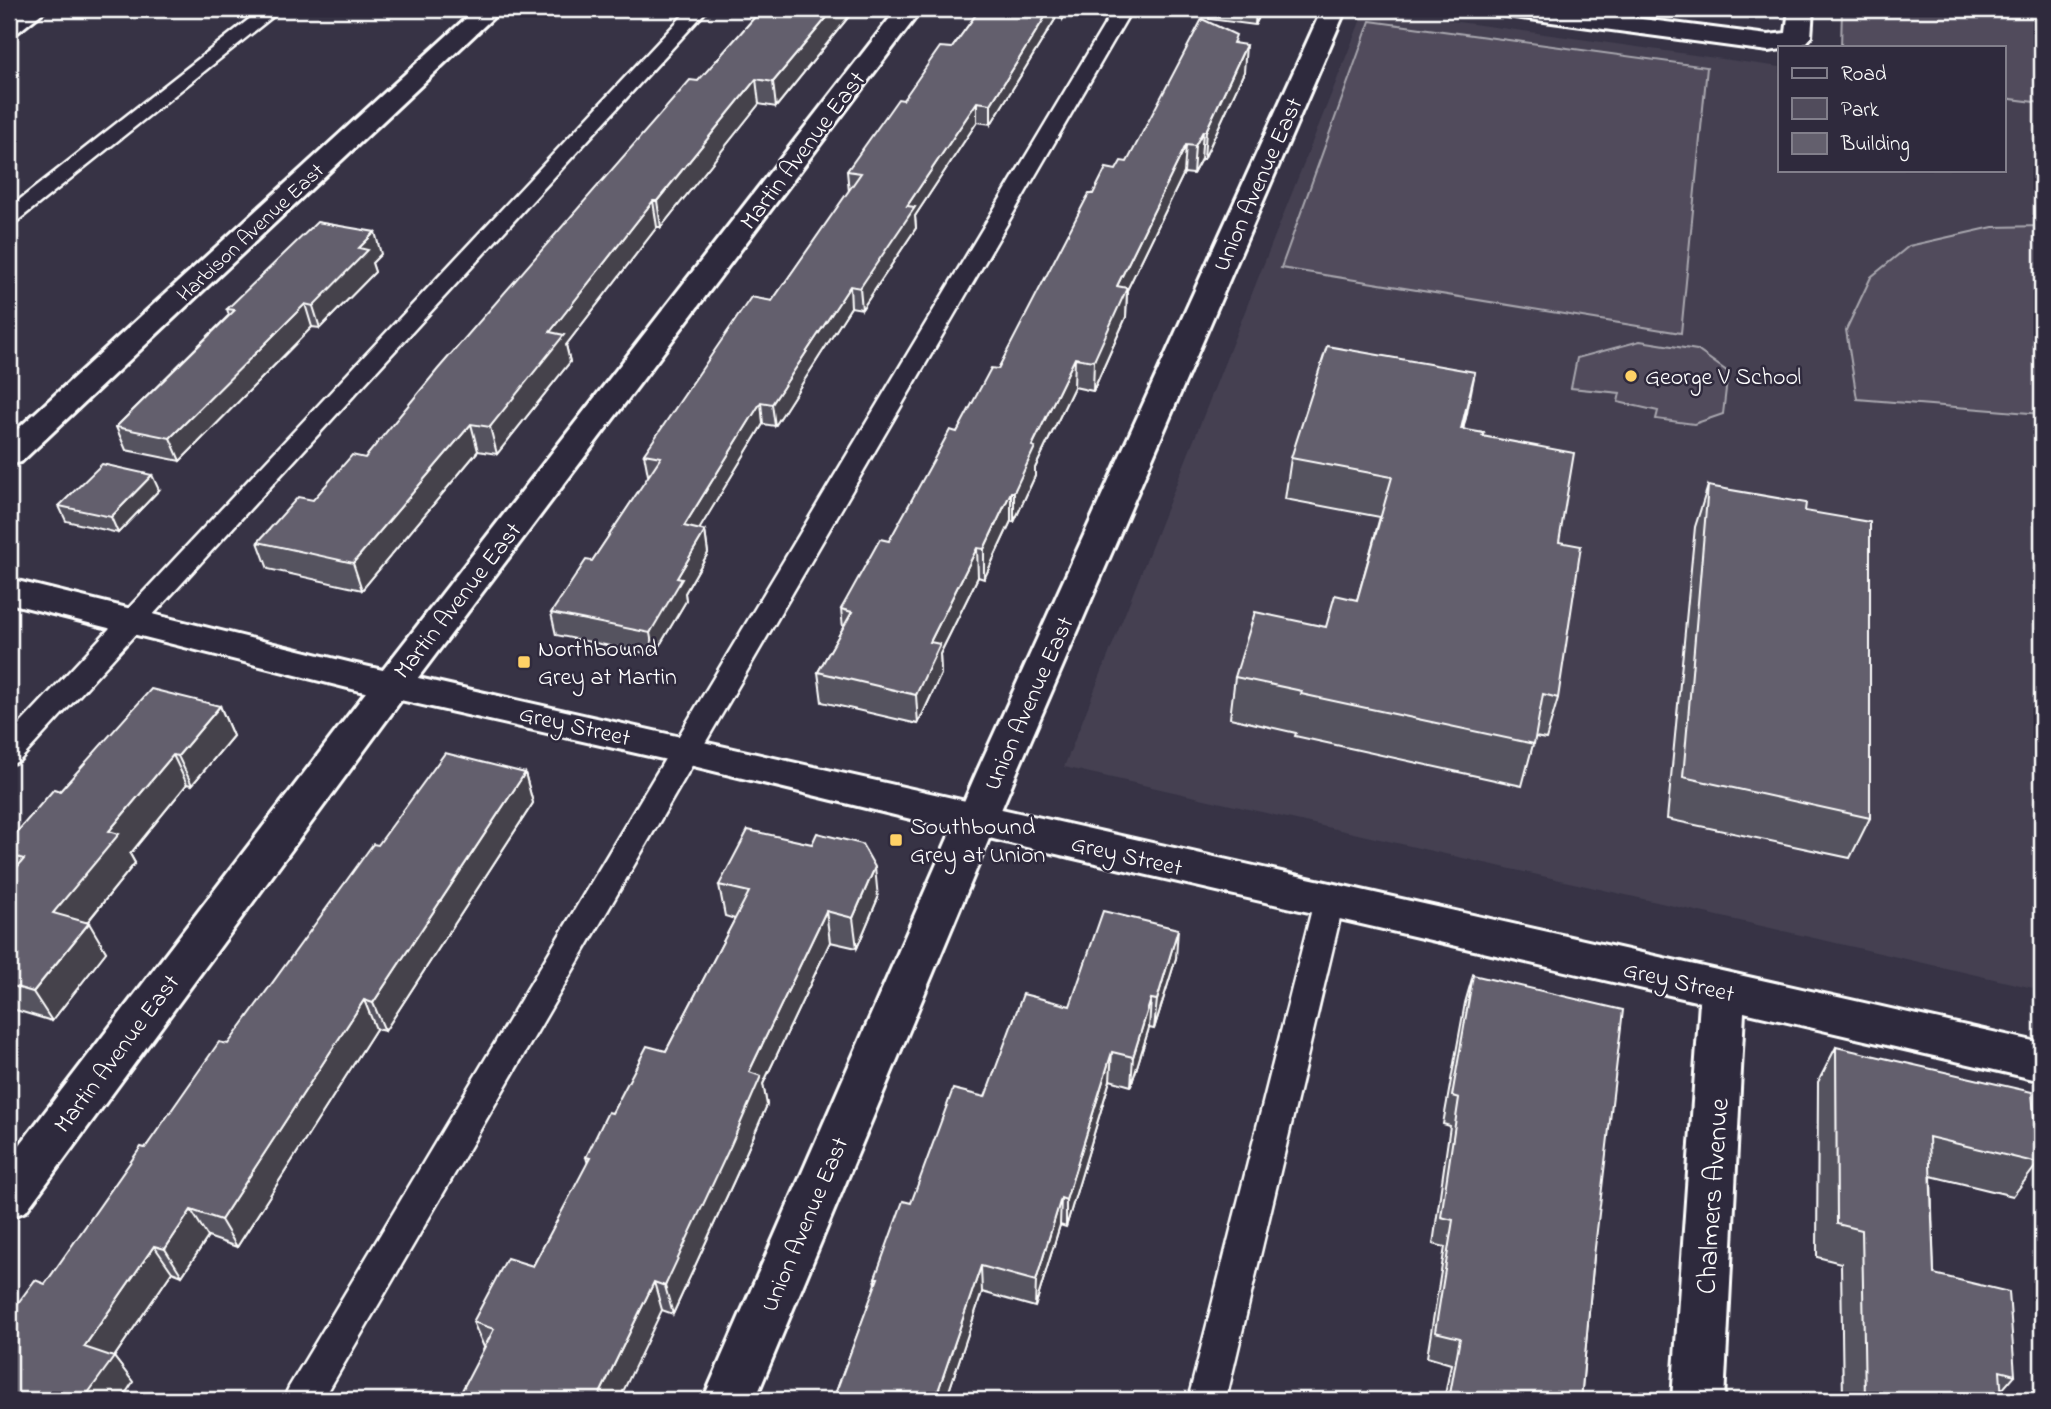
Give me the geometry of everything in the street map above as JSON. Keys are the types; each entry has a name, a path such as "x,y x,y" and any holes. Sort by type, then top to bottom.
{"street":[{"path":"9,27 35,9"},
{"name":"Harbison Avenue East","path":"9,455 490,9"},
{"name":"Martin Avenue East","path":"9,1195 392,685 910,9"},
{"name":"Union Avenue East","path":"729,1400 976,820 1334,9"},
{"path":"1507,9 1561,12 1753,42 1786,43 1798,37 1801,9"},
{"name":"Grey Street","path":"9,591 130,623 392,685 2042,1062"},
{"name":"Chalmers Avenue","path":"1698,1400 1723,991"}],"lane":[{"path":"9,218 273,9"},
{"path":"9,754 699,9"},
{"path":"302,1400 1123,9"},
{"path":"1208,1400 1329,901"}],"shaded area":[{"name":"George V School","path":"1365,9 1778,67 1778,172 2006,172 2006,98 2042,103 2042,990 1064,767"}],"green space":[{"path":"1842,9 2042,9 2042,103 2006,98 2006,46 1841,46"},
{"path":"1370,21 1707,67 1681,333 1281,268"},
{"path":"2042,226 2042,414 1857,399 1846,330 1871,277 1909,246 1993,227"},
{"path":"1640,341 1697,350 1728,372 1723,414 1694,424 1656,419 1658,411 1618,402 1620,393 1571,388 1577,358"}],"building":[{"path":"762,9 834,9 773,82 756,79 657,201 653,201 550,332 564,335 490,427 471,424 353,563 258,542 298,497 313,500 352,455 365,458 438,369 690,80 698,81"},
{"path":"980,9 1050,9 991,104 977,102 907,206 915,207 860,288 850,286 772,404 761,402 684,526 705,531 677,578 682,579 650,633 551,613 586,560 592,561 661,457 644,454 751,297 772,301 861,173 847,171 898,99 903,100 940,47 952,48"},
{"path":"1202,19 1236,35 1233,43 1246,45 1206,131 1203,131 1195,146 1186,145 1117,286 1127,288 1094,361 1075,358 1032,446 1035,447 1014,492 1011,492 984,549 977,548 930,642 940,644 916,695 818,672 852,612 841,609 880,539 889,541 950,430 957,432 991,368 998,369 1086,199 1089,194 1093,194 1106,168 1116,170 1121,161 1127,162"},
{"path":"317,222 375,232 359,248 368,250 313,306 305,304 170,438 116,427 235,310 227,309"},
{"path":"1327,346 1475,372 1461,429 1484,433 1482,436 1574,453 1559,542 1581,546 1558,698 1543,694 1534,744 1301,694 1302,691 1235,677 1255,612 1326,627 1335,595 1357,600 1392,477 1291,458"},
{"path":"102,464 152,475 111,517 59,506"},
{"path":"1708,486 1806,503 1805,511 1870,522 1870,818 1683,777"},
{"path":"151,689 220,706 178,756 173,755 109,831 119,834 53,913 89,923 33,992 9,985 9,877 24,859 9,855 9,841 54,789 60,791"},
{"path":"445,753 525,773 373,1003 364,1000 221,1220 191,1210 165,1249 154,1246 84,1347 114,1357 83,1400 9,1400 9,1315 35,1280 45,1284 219,1042 228,1044 373,844 378,845"},
{"path":"748,830 812,844 817,833 862,844 875,867 853,918 826,911 749,1072 761,1076 665,1286 654,1282 597,1400 457,1400 494,1329 473,1322 507,1258 533,1266 590,1158 586,1157 608,1112 612,1113 647,1046 666,1051 749,892 719,885"},
{"path":"1103,911 1178,929 1157,1000 1151,999 1133,1057 1112,1052 1066,1200 1061,1198 1036,1281 981,1266 937,1394 956,1400 833,1400 903,1201 911,1203 953,1089 985,1097 1023,994 1070,1006"},
{"path":"1473,975 1623,1010 1594,1256 1581,1400 1449,1400 1460,1338 1435,1332 1453,1220 1441,1217 1459,1098 1452,1096"},
{"path":"1836,1047 2032,1092 2038,1163 1929,1137 1934,1274 2009,1292 2015,1375 2000,1371 2002,1400 1865,1400 1862,1230 1837,1224"}],"place":[{"name":"George V School","path":"1631,376"},
{"name":"Northbound Grey at Martin","path":"524,662"},
{"name":"Southbound Grey at Union","path":"896,840"}]}
